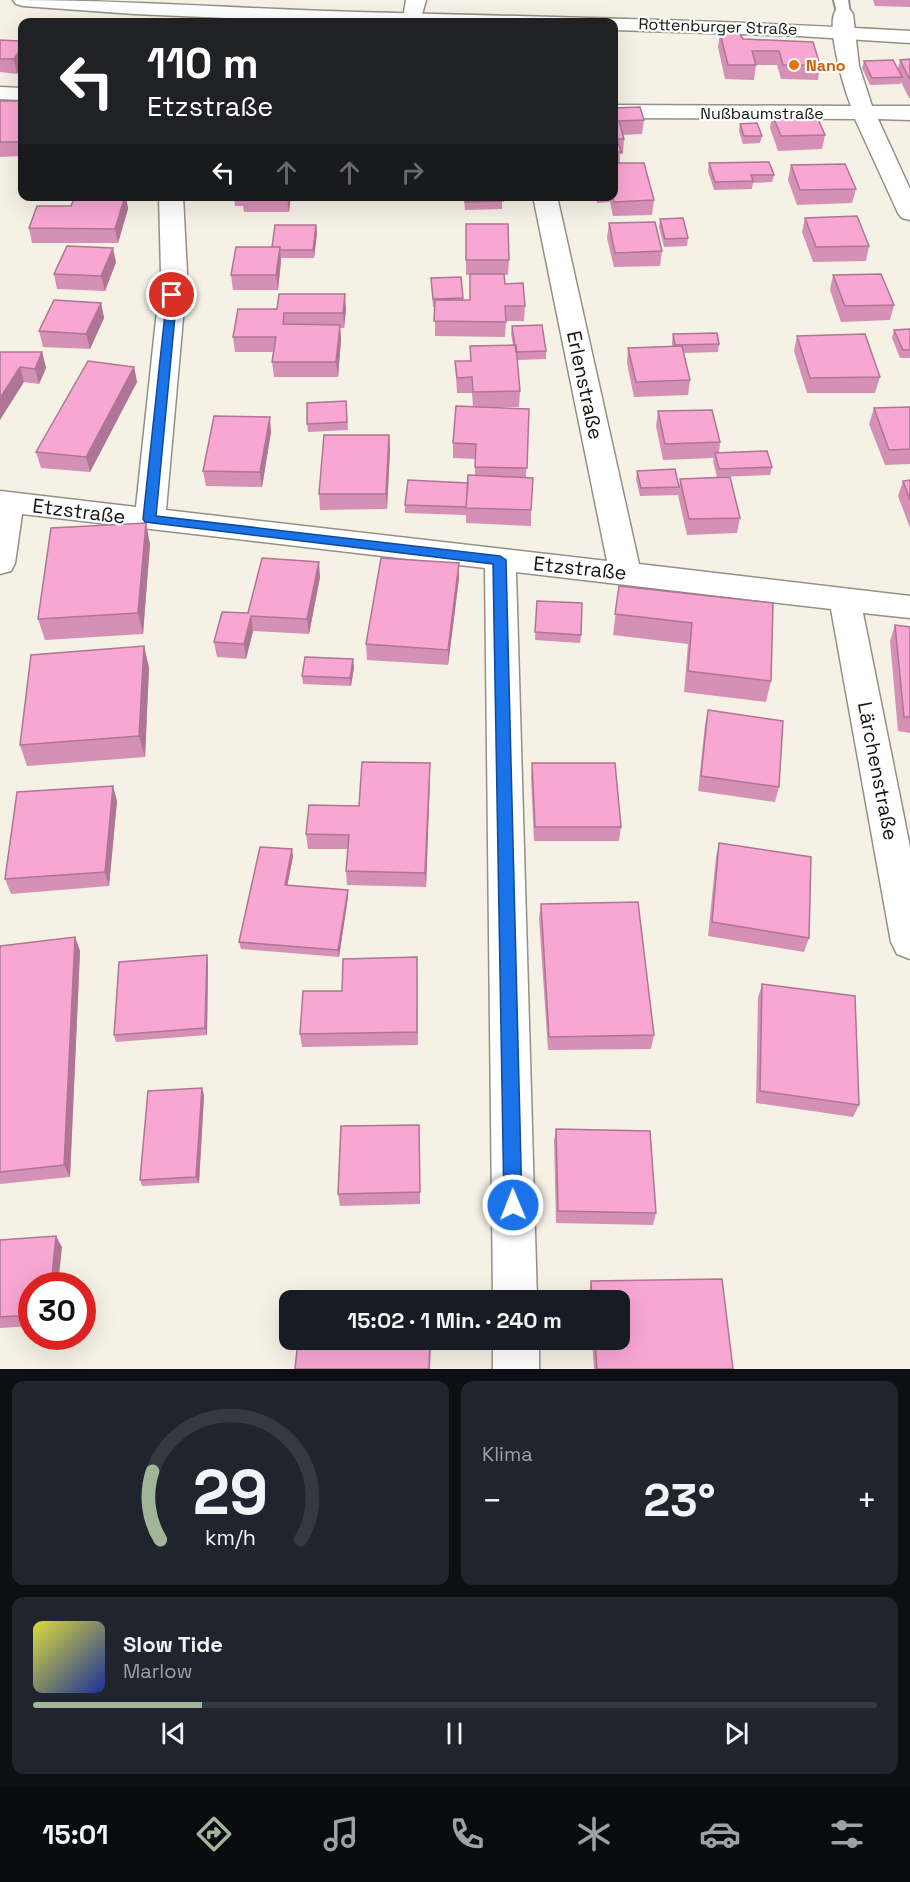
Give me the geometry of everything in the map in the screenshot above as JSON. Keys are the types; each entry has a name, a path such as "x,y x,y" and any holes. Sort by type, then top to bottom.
{"street":[{"name":"Rottenburger Straße","path":"23,0 174,11 415,9 589,18"},
{"name":"Rottenburger Straße","path":"618,19 725,25 842,15 910,37"},
{"path":"842,15 862,113 910,213"},
{"path":"0,93 18,94"},
{"name":"Nußbaumstraße","path":"618,112 910,113"},
{"path":"150,519 174,273 171,201"},
{"name":"Erlenstraße","path":"546,201 625,573"},
{"path":"0,562 4,502"},
{"name":"Etzstraße","path":"4,502 910,607"},
{"path":"500,560 515,1290"},
{"name":"Lärchenstraße","path":"845,600 910,942"},
{"path":"516,1350 516,1369"}],"building":[{"path":"720,33 739,33 743,39 813,42 820,65 783,65 779,51 752,51 756,65 728,65"},
{"path":"0,40 18,41 18,53 14,59 0,59"},
{"path":"910,59 910,80 900,60"},
{"path":"893,60 902,77 872,78 864,61"},
{"path":"0,101 18,101 18,142 0,142"},
{"path":"640,107 644,120 619,121 624,139 618,139 618,108"},
{"path":"815,112 825,135 781,136 772,114"},
{"path":"757,123 762,136 744,136 740,124"},
{"path":"769,162 774,175 751,175 753,181 715,182 709,163"},
{"path":"618,163 644,163 654,200 614,202 618,201"},
{"path":"845,164 856,189 800,190 791,165"},
{"path":"73,201 123,201 115,229 29,228 37,206 71,206"},
{"path":"857,216 869,246 816,247 805,218"},
{"path":"683,218 688,238 665,239 660,219"},
{"path":"655,222 662,251 615,253 609,223"},
{"path":"466,224 508,224 509,260 466,260"},
{"path":"275,225 316,225 313,250 280,250 280,247 272,247"},
{"path":"67,246 113,248 101,276 54,274"},
{"path":"236,247 280,247 276,275 231,275"},
{"path":"470,274 504,274 505,284 523,283 525,306 505,306 506,322 434,321 435,300 470,300"},
{"path":"881,274 894,305 845,306 833,275"},
{"path":"461,277 463,298 433,299 431,278"},
{"path":"279,294 345,294 343,313 284,313 283,324 340,325 336,362 272,362 276,337 233,337 238,309 277,309"},
{"path":"54,300 101,303 86,334 39,331"},
{"path":"542,325 546,351 516,352 512,326"},
{"path":"910,329 910,350 903,350 894,330"},
{"path":"717,333 719,344 675,345 673,334"},
{"path":"865,334 880,377 810,378 797,336"},
{"path":"516,345 520,391 473,392 472,377 457,378 455,361 471,361 470,346"},
{"path":"682,346 690,380 636,382 628,348"},
{"path":"0,352 42,352 35,369 20,367 0,398"},
{"path":"88,361 134,367 86,457 36,452"},
{"path":"346,401 347,422 307,424 307,403"},
{"path":"456,406 529,409 527,468 475,467 476,444 453,443"},
{"path":"910,407 910,449 889,450 874,408"},
{"path":"712,410 720,442 665,444 658,411"},
{"path":"214,416 270,417 260,472 203,471"},
{"path":"324,435 389,435 386,494 319,494"},
{"path":"767,451 772,467 719,469 715,453"},
{"path":"675,469 679,487 641,488 637,471"},
{"path":"468,475 533,478 531,510 466,508"},
{"path":"730,477 740,518 689,519 680,479"},
{"path":"408,480 468,483 466,507 405,505"},
{"path":"910,480 910,500 903,481"},
{"path":"146,523 138,613 38,619 51,528"},
{"path":"262,558 319,562 307,619 251,616 244,644 214,642 222,612 248,613"},
{"path":"381,558 459,563 448,650 366,644"},
{"path":"619,586 773,603 771,681 688,671 692,623 615,614"},
{"path":"537,601 582,603 581,635 535,632"},
{"path":"895,625 910,627 910,717 904,717"},
{"path":"144,646 139,736 20,745 31,655"},
{"path":"305,657 353,659 350,678 302,676"},
{"path":"708,710 783,721 779,787 701,776"},
{"path":"362,762 430,763 425,873 346,871 349,835 306,834 309,805 359,806"},
{"path":"532,763 615,763 621,827 535,827"},
{"path":"113,786 105,872 5,879 17,792"},
{"path":"719,843 811,857 809,938 712,922"},
{"path":"260,847 292,849 285,885 348,890 338,950 239,942"},
{"path":"638,902 654,1035 549,1037 541,904"},
{"path":"75,937 64,1165 0,1172 0,946"},
{"path":"207,955 205,1028 114,1035 119,962"},
{"path":"417,957 417,1032 300,1034 303,991 342,991 343,959"},
{"path":"762,984 855,996 859,1105 760,1091"},
{"path":"202,1088 196,1177 140,1180 148,1091"},
{"path":"419,1125 420,1192 338,1194 341,1126"},
{"path":"556,1129 650,1131 656,1213 558,1211"},
{"path":"56,1236 52,1272 18,1272 18,1316 0,1317 0,1240"},
{"path":"722,1279 733,1369 597,1369 596,1350 630,1350 630,1290 591,1290 591,1281"},
{"path":"297,1350 430,1350 429,1369 295,1369"}],"place":[{"name":"Nano","path":"794,65"}],"route":[{"path":"172,295 150,519 500,560 513,1205"}]}
